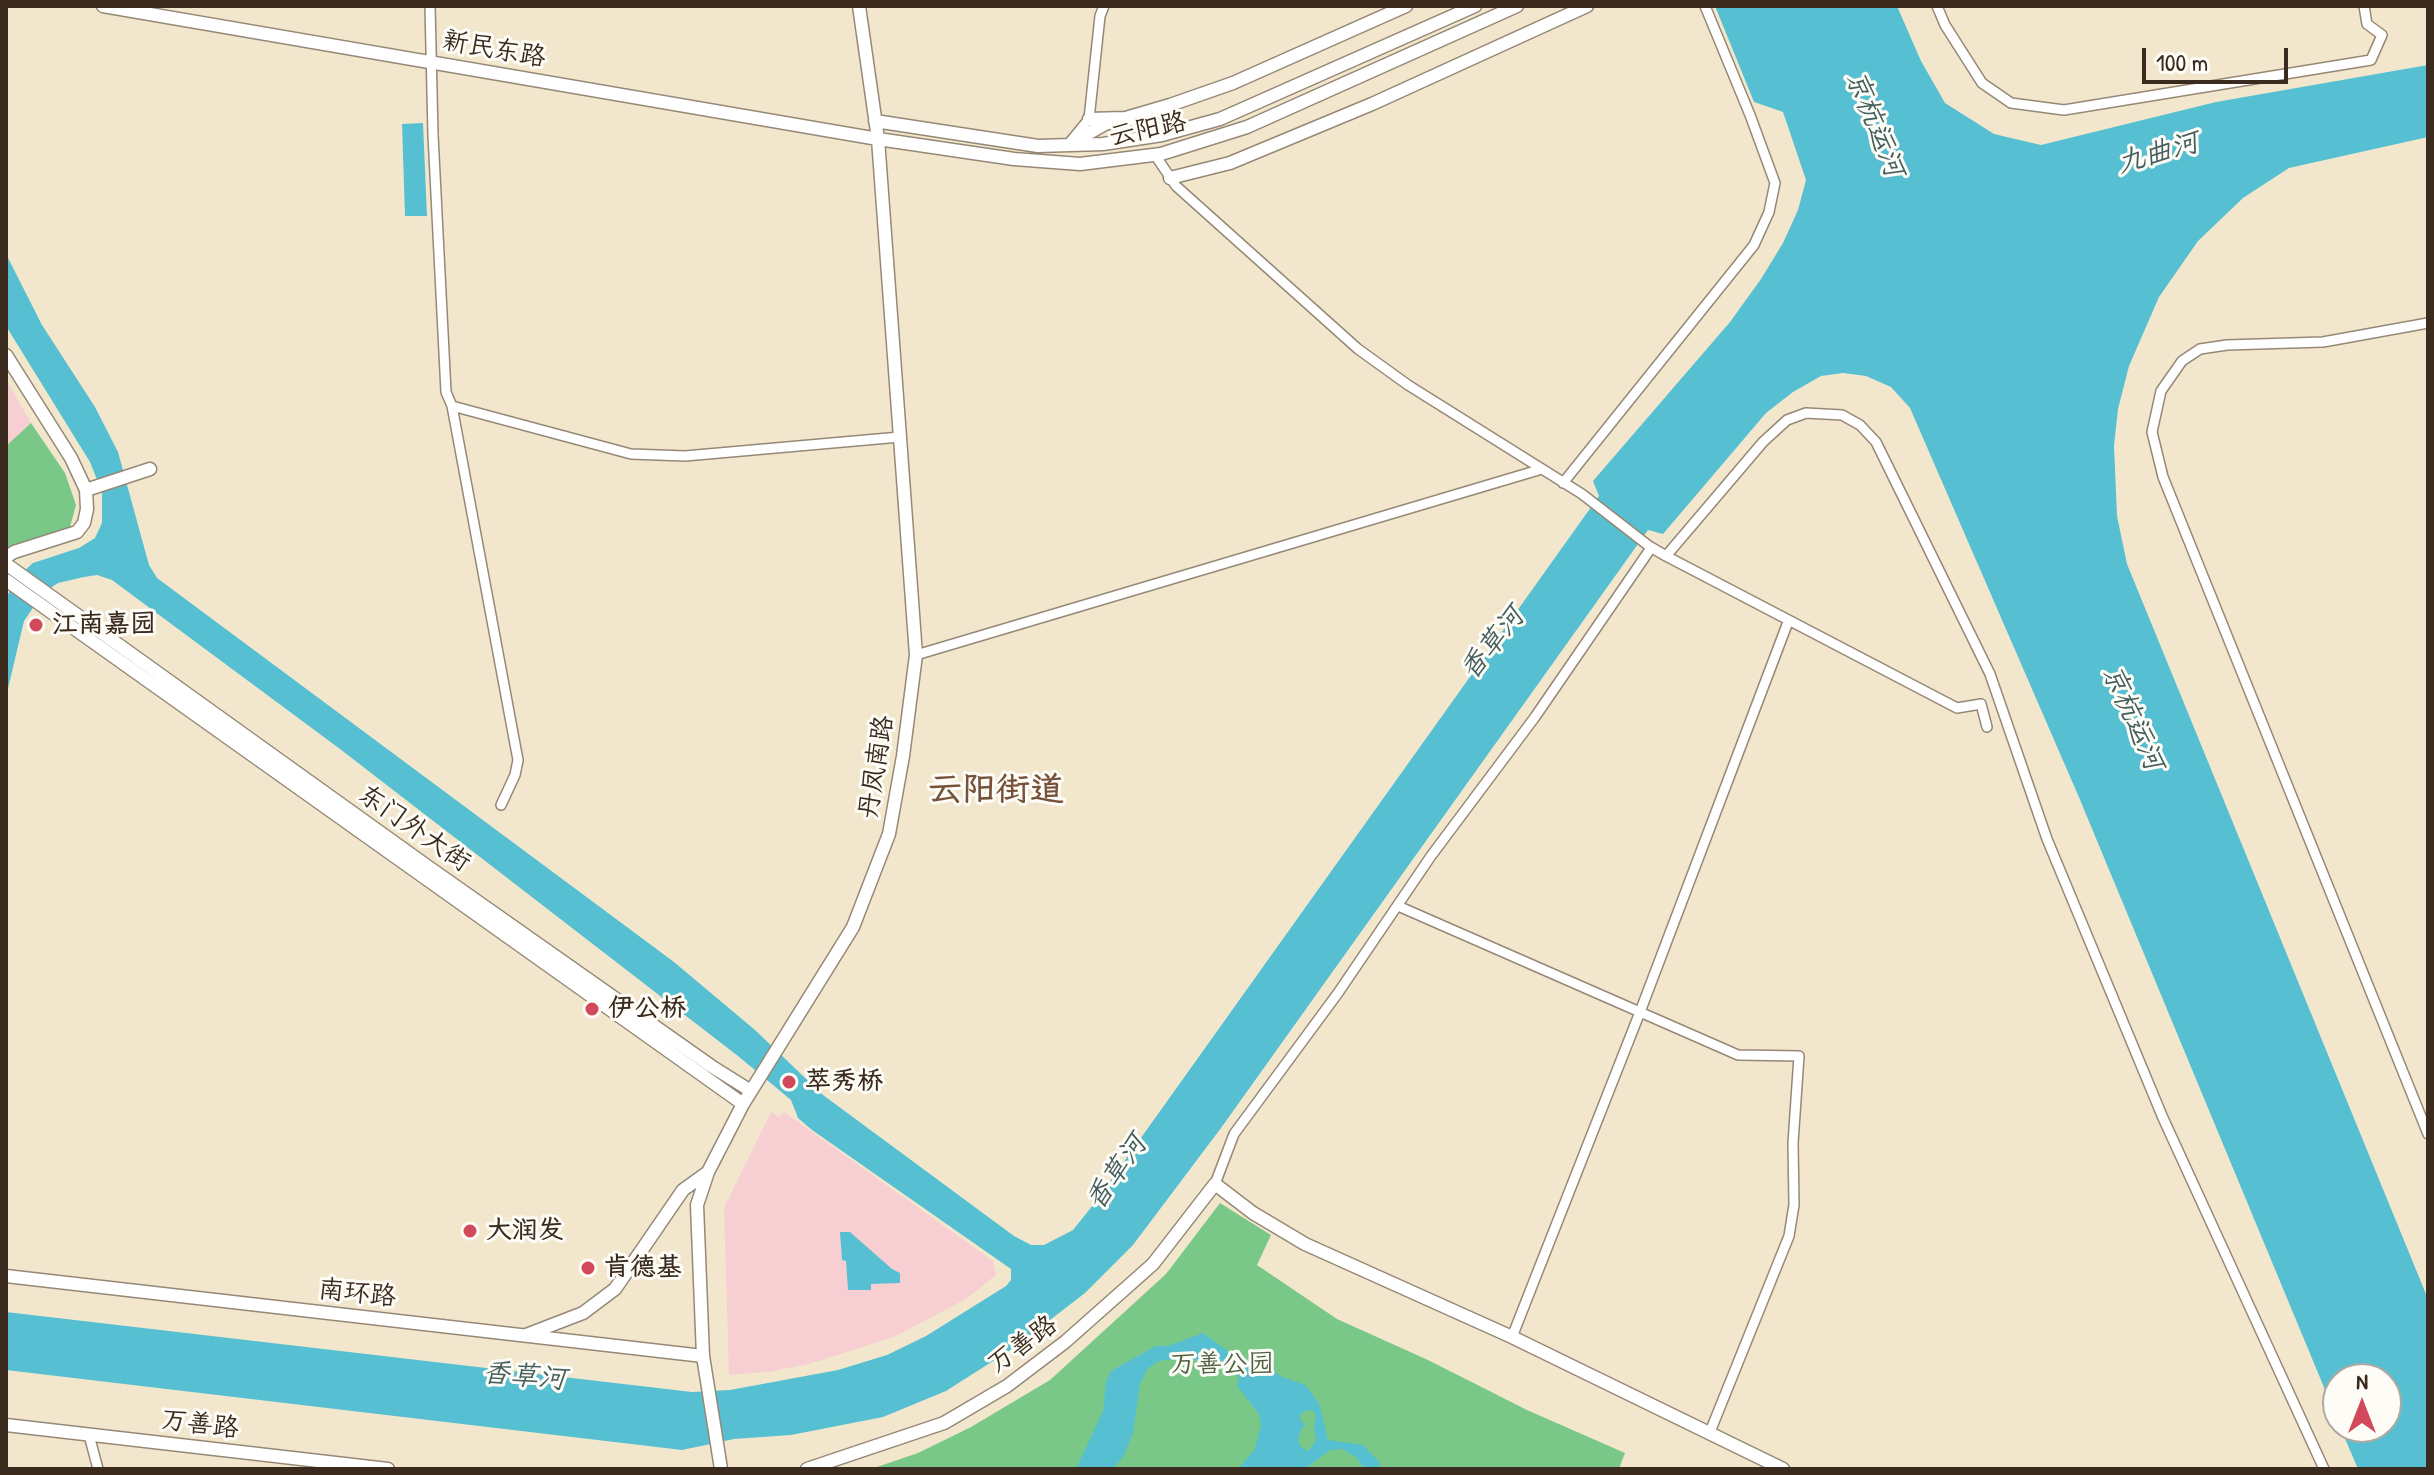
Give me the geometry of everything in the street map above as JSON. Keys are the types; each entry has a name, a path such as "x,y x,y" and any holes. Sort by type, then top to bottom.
{"street":[{"name":"新民东路","path":"103,6 878,139"},
{"path":"430,6 446,392 452,406 518,760 515,775 501,805"},
{"name":"丹凤南路","path":"721,1465 703,1356 697,1205 708,1172 743,1104 853,927 889,834 916,655 878,139 859,6"},
{"path":"1068,145 1089,119 1100,16 1104,6"},
{"path":"1068,145 1105,124 1233,83 1406,6"},
{"name":"云阳路","path":"875,121 1038,146 1103,144 1180,130 1220,119 1475,6"},
{"name":"云阳路","path":"878,139 1014,159 1080,164 1155,155 1247,127 1517,6"},
{"path":"1170,178 1244,158 1372,104 1587,6"},
{"path":"1563,483 1754,245 1769,212 1775,183 1705,6"},
{"path":"1937,6 1945,25 1982,83 2011,103 2064,110 2371,60 2382,35 2367,24 2364,6"},
{"path":"1089,119 1125,118 1180,130"},
{"path":"1155,155 1176,186 1358,349 1408,385 1582,494 1666,556 1957,708 1981,704 1987,727"},
{"path":"2428,323 2323,342 2227,345 2200,349 2182,361 2161,391 2152,432 2163,477 2428,1134"},
{"path":"6,355 88,490 84,523 77,532 14,552 7,570 51,604"},
{"path":"452,406 631,454 685,456 900,437"},
{"path":"1666,556 1763,442 1787,420 1806,413 1842,415 1860,425 1876,442 1990,674 2047,839 2163,1118 2324,1469"},
{"path":"88,490 150,469"},
{"path":"916,655 1542,469"},
{"path":"1650,547 1535,717 1431,856 1234,1134 1215,1184 1253,1213 1305,1244 1512,1337 1783,1469"},
{"name":"东门外大街","path":"51,604 751,1091"},
{"name":"东门外大街","path":"51,604 743,1104"},
{"path":"1512,1337 1788,622"},
{"path":"1398,906 1738,1055 1799,1056 1793,1143 1794,1205 1789,1236 1710,1432"},
{"path":"524,1335 583,1313 615,1289 683,1190 708,1172"},
{"name":"万善路","path":"807,1469 944,1423 1007,1386 1065,1342 1153,1264 1215,1184"},
{"name":"南环路","path":"6,1276 703,1356"},
{"name":"万善路","path":"6,1425 388,1469"},
{"path":"89,1435 98,1469"}],"shaded area":[{"path":"6,379 31,423 6,446"},
{"path":"771,1112 779,1117 784,1112 993,1261 996,1275 966,1299 894,1337 809,1364 729,1375 724,1208"}],"green space":[{"path":"31,423 65,473 76,505 70,527 6,549 6,446"},
{"name":"万善公园","path":"1220,1203 1271,1235 1257,1265 1337,1319 1625,1453 1619,1469 871,1469 918,1453 971,1427 1050,1380 1166,1274"}],"water":[{"path":"1715,6 1897,6 1921,61 1945,103 1994,134 2041,145 2216,102 2428,65 2428,137 2289,168 2243,198 2198,241 2159,297 2129,366 2118,409 2114,446 2117,516 2127,564 2428,1299 2428,1469 2358,1469 2347,1443 2402,1443 2402,1363 2322,1363 2322,1382 2078,795 1910,408 1891,387 1866,376 1843,373 1821,376 1766,413 1663,534 1648,530 1221,1128 1133,1245 1085,1293 1015,1347 946,1391 883,1417 791,1435 734,1439 682,1450 6,1370 6,1312 692,1392 730,1390 838,1370 887,1355 926,1336 1006,1286 1011,1280 1011,1269 812,1130 798,1118 791,1100 738,1056 340,749 112,580 97,575 84,577 58,583 43,593 24,621 6,697 6,599 16,578 33,563 79,548 95,538 102,523 102,492 90,462 6,326 6,254 42,325 95,407 118,452 149,565 157,578 674,962 755,1030 823,1095 1014,1236 1031,1245 1044,1245 1073,1230 1093,1205 1599,496 1593,481 1730,322 1761,279 1798,210 1806,180 1783,112 1754,102"},
{"path":"423,123 427,216 405,216 402,124"},
{"path":"840,1232 850,1232 900,1273 900,1283 871,1284 871,1290 848,1290"},
{"path":"1203,1333 1236,1357 1269,1367 1280,1376 1305,1385 1319,1403 1328,1440 1363,1445 1380,1463 1379,1469 1364,1469 1357,1458 1343,1449 1330,1450 1305,1469 1238,1469 1255,1449 1261,1426 1259,1414 1237,1386 1239,1378 1231,1365 1175,1359 1159,1361 1148,1368 1140,1384 1133,1433 1124,1455 1113,1469 1076,1469 1103,1411 1106,1382 1111,1371 1156,1346 1168,1346","holes":["1306,1410 1314,1411 1316,1441 1308,1451 1301,1447 1298,1440 1306,1424 1301,1422 1300,1415"]}],"place":[{"name":"江南嘉园","path":"36,625"},
{"name":"伊公桥","path":"592,1009"},
{"name":"萃秀桥","path":"789,1082"},
{"name":"大润发","path":"470,1231"},
{"name":"肯德基","path":"588,1268"}],"district":[{"name":"云阳街道","path":"996,791"}],"water label":[{"name":"京杭运河","path":"1874,124"},
{"name":"九曲河","path":"2158,154"},
{"name":"香草河","path":"1493,644"},
{"name":"京杭运河","path":"2132,718"},
{"name":"香草河","path":"1117,1173"},
{"name":"香草河","path":"524,1377"}]}
